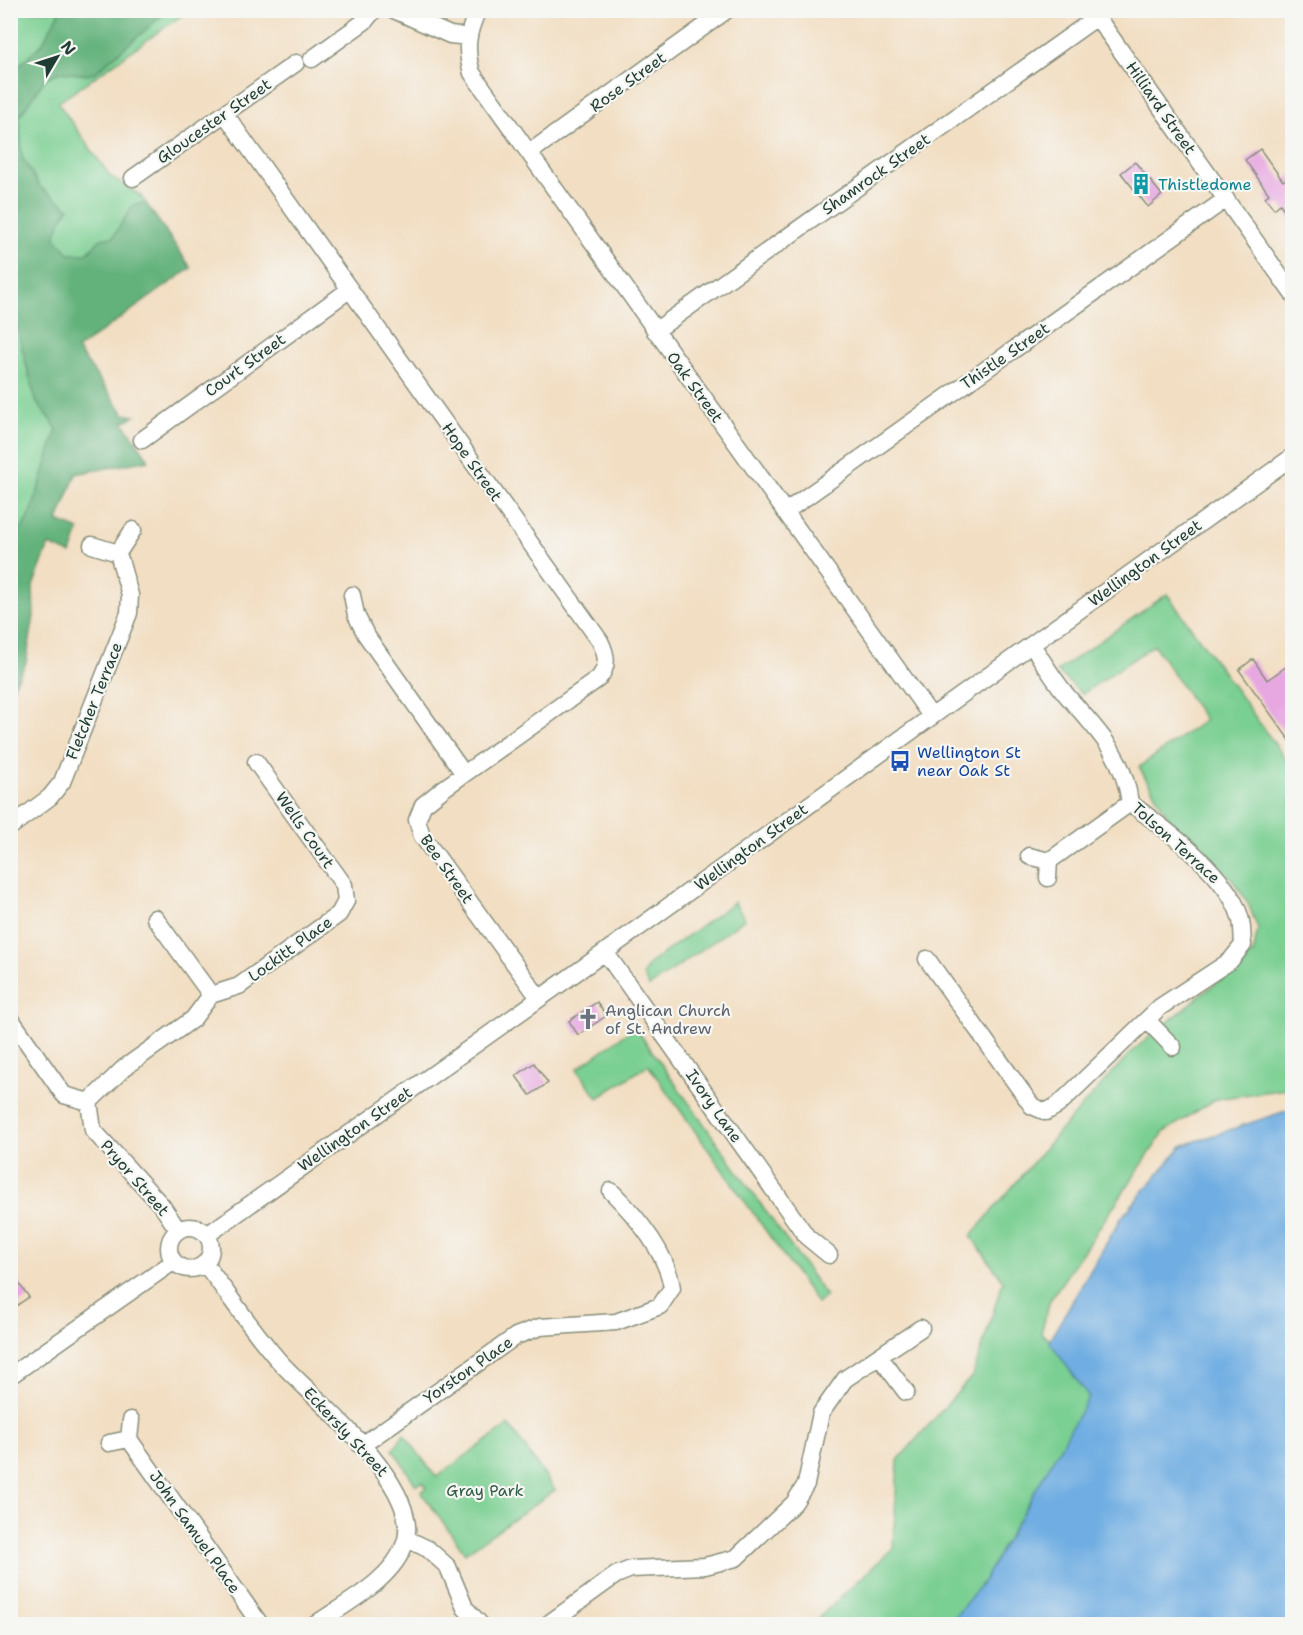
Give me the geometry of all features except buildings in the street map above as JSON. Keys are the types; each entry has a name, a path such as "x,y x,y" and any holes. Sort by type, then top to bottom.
{"street":[{"name":"Gloucester Street","path":"133,178 365,21 374,10"},
{"path":"394,10 450,35 469,37 478,10"},
{"name":"Rose Street","path":"528,153 727,10"},
{"name":"Hilliard Street","path":"1095,14 1293,293"},
{"name":"Shamrock Street","path":"655,331 1095,14"},
{"name":"Oak Street","path":"469,37 466,54 472,73 931,716"},
{"name":"Hope Street","path":"225,114 600,641 606,654 606,667 598,679 464,774"},
{"name":"Thistle Street","path":"785,512 1226,199"},
{"name":"Court Street","path":"142,440 349,290"},
{"name":"Wellington Street","path":"207,1235 1293,457"},
{"path":"92,545 118,553 133,530"},
{"name":"Fletcher Terrace","path":"10,827 50,797 62,782 121,634 129,613 130,595 118,553"},
{"path":"352,595 356,615 366,635 464,774"},
{"name":"Tolson Terrace","path":"927,959 1032,1106 1040,1112 1050,1111 1058,1105 1160,1007 1230,962 1243,945 1240,917 1219,879 1164,829 1130,803 1126,778 1102,733 1067,696 1032,645"},
{"name":"Wells Court","path":"256,762 344,885 346,901"},
{"name":"Bee Street","path":"464,774 423,805 418,814 417,826 539,998"},
{"path":"1029,856 1049,861 1130,803"},
{"path":"1048,878 1049,861"},
{"name":"Lockitt Place","path":"211,995 239,986 339,914 346,901"},
{"path":"10,1018 64,1095 89,1102 124,1068 193,1020 211,995 155,918"},
{"name":"Ivory Lane","path":"605,952 807,1237 829,1255"},
{"path":"1147,1020 1173,1047"},
{"name":"Pryor Street","path":"89,1102 93,1130 162,1206 178,1230"},
{"name":"Yorston Place","path":"361,1446 516,1336 540,1327 616,1322 660,1306 672,1288 669,1270 629,1209 611,1191"},
{"path":"193,1227 207,1235 211,1250 205,1264 189,1270 173,1262 168,1245 178,1230 193,1227"},
{"path":"10,1376 173,1262"},
{"name":"Eckersly Street","path":"205,1264 278,1360 384,1469 399,1493 405,1510 406,1539 401,1554 387,1573 316,1624"},
{"path":"548,1624 616,1575 631,1569 705,1566 736,1558 794,1503 806,1484 821,1413 845,1379 921,1328"},
{"path":"879,1356 906,1392"},
{"path":"109,1443 129,1439 131,1420"},
{"name":"John Samuel Place","path":"129,1439 260,1624"},
{"path":"406,1539 428,1549 448,1568 465,1608 480,1624"}],"green space":[{"path":"10,11 188,11 58,103 110,176 140,195 191,268 11,254"},
{"path":"60,11 164,11 164,14 97,71 88,75 60,72 46,78 19,117 22,157 40,187 69,208 61,220 55,238 70,254 86,254 101,239 113,237 133,205 146,203 191,268 77,349 124,414 135,416 123,422 149,460 76,474 58,521 79,530 71,554 49,545 33,586 34,616 26,663 11,690 11,548 32,511 57,429 36,401 16,325 11,320 11,73 42,44"},
{"path":"11,320 16,325 36,401 57,429 32,511 11,548"},
{"path":"1167,594 1292,768 1292,1088 1216,1099 1164,1132 1050,1300 1041,1333 1050,1340 1122,1217 1182,1146 1292,1109 1292,1624 812,1624 893,1548 898,1460 973,1375 1003,1281 971,1236 1056,1135 1131,1052 1253,953 1258,929 1248,903 1232,879 1169,818 1139,767 1205,720 1154,645 1082,694 1057,671"},
{"path":"734,902 745,919 649,987 643,975 649,964"},
{"path":"635,1027 826,1296 817,1303 648,1065 598,1098 577,1069"},
{"name":"Gray Park","path":"509,1425 555,1490 465,1553 421,1492 426,1488 422,1482 416,1485 393,1450 404,1434 436,1477"}],"water":[{"path":"1292,1109 1292,1624 949,1624 982,1583 1089,1397 1049,1341 1122,1217 1182,1146"}],"place":[{"name":"Thistledome","path":"1141,184"},
{"name":"Wellington St near Oak St","path":"900,761"},
{"name":"Anglican Church of St. Andrew","path":"588,1019"}]}
